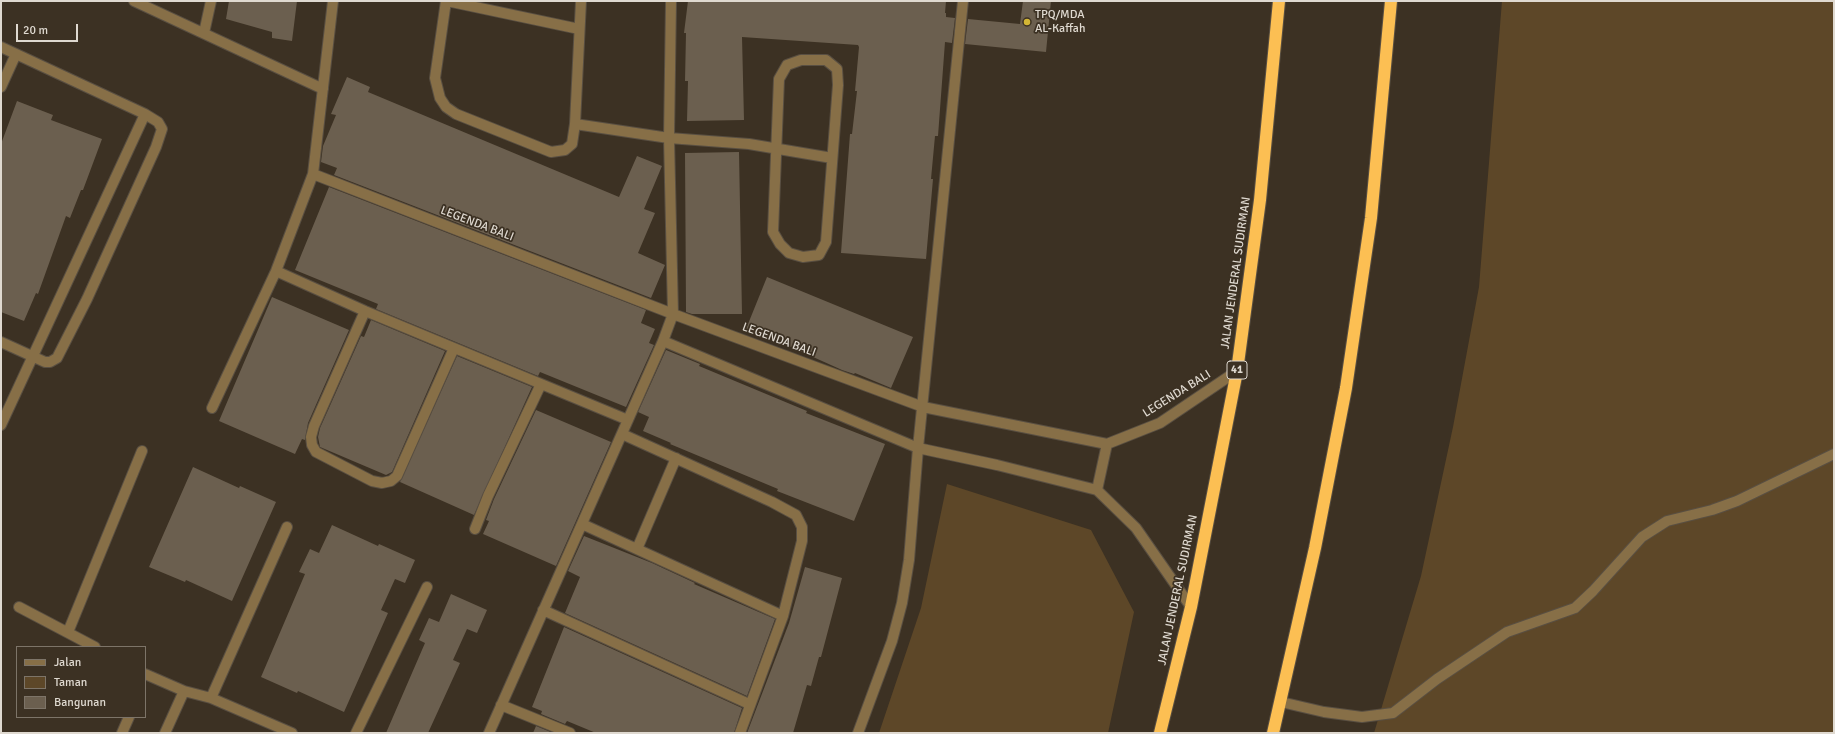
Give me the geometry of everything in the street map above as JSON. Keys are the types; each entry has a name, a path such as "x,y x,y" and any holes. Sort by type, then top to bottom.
{"highway":[{"name":"JALAN JENDERAL SUDIRMAN","path":"1160,733 1191,607 1237,371 1260,200 1279,1"},
{"path":"1274,733 1315,548 1346,388 1371,218 1391,1"}],"street":[{"path":"134,1 324,89"},
{"path":"204,33 211,1"},
{"path":"212,408 276,271 313,174 333,1"},
{"path":"579,29 447,1 435,78 440,98 446,107 456,114 551,152 565,150 572,144 575,124 581,1"},
{"path":"489,733 663,341 673,314 669,138 671,1"},
{"path":"858,733 892,641 902,603 909,560 918,448 963,1"},
{"path":"1,47 145,114 158,122 162,129 162,134 87,299 57,358 45,362 1,342"},
{"path":"1,87 16,54"},
{"path":"801,60 826,60 837,70 838,85 832,158 826,242 819,255 803,257 789,253 780,244 773,232 780,79 787,65 801,60"},
{"path":"1,425 145,114"},
{"path":"575,124 669,138 749,144 776,150 832,158"},
{"name":"LEGENDA BALI","path":"313,174 673,314 923,407 1107,444 1160,423 1237,371"},
{"path":"276,271 365,311 628,420"},
{"path":"365,311 314,426 311,437 312,445 316,452 372,481 382,483 391,481 397,476 454,348"},
{"path":"663,341 918,448 997,465 1097,490 1136,528 1191,607"},
{"path":"475,529 488,496 541,384"},
{"path":"622,434 772,502 796,515 802,527 802,542 783,616 749,704 740,733"},
{"path":"1097,490 1107,444"},
{"path":"68,632 142,451"},
{"path":"1281,702 1324,712 1362,717 1393,713 1437,679 1507,632 1575,608 1593,591 1642,537 1667,521 1712,510 1737,501 1834,454"},
{"path":"637,549 676,458"},
{"path":"582,524 783,616"},
{"path":"211,698 287,527"},
{"path":"356,733 427,587"},
{"path":"19,607 93,646"},
{"path":"543,610 749,704"},
{"path":"146,677 184,691 211,698 292,733"},
{"path":"165,733 184,691"},
{"path":"501,705 570,733"},
{"path":"122,733 129,718"}],"green space":[{"path":"1502,1 1834,1 1834,733 1374,733 1421,576 1453,427 1479,287"},
{"path":"947,484 1091,530 1134,612 1108,733 879,733 921,608"}],"building":[{"path":"229,1 297,1 292,41 272,38 272,32 226,19"},
{"path":"688,1 946,1 946,17 955,18 952,43 945,42 938,136 935,136 931,179 933,179 926,259 841,253 850,134 852,134 857,91 855,91 858,45 742,37 744,120 687,121 688,81 685,81 686,33 684,33"},
{"path":"1023,1 1051,1 1046,52 965,44 968,19 1020,24"},
{"path":"347,77 370,87 368,92 619,197 637,156 662,166 644,209 655,213 638,253 665,265 651,298 334,175 337,168 321,162 323,146 336,115 331,114"},
{"path":"17,101 53,115 51,120 102,139 83,190 81,190 70,218 66,216 38,294 36,293 24,321 1,312 1,144"},
{"path":"739,152 742,314 692,314 686,312 685,153"},
{"path":"329,187 646,310 641,323 655,329 649,343 654,345 626,407 540,372 538,376 376,309 378,304 295,270"},
{"path":"767,277 913,337 891,388 855,373 842,370 782,343 781,345 746,329"},
{"path":"272,297 349,330 308,423 305,440 302,439 295,454 219,421"},
{"path":"371,320 445,351 392,472 386,475 320,447 318,437 320,428 361,336 364,337"},
{"path":"666,350 700,364 699,366 807,411 806,413 885,444 854,521 777,491 778,489 670,444 671,443 643,431 649,417 638,412"},
{"path":"457,356 532,387 474,515 400,482"},
{"path":"536,410 611,442 556,566 483,534 489,521 486,520 494,499"},
{"path":"193,467 239,488 240,486 276,502 232,601 186,580 185,582 149,567"},
{"path":"332,525 378,546 379,544 415,560 405,583 395,579 381,610 388,613 344,712 298,691 297,693 261,677 305,574 299,572 310,549 319,553"},
{"path":"584,536 652,563 695,583 694,584 775,619 747,696 565,613 580,577 568,571"},
{"path":"805,567 842,578 821,657 819,657 811,686 807,685 793,733 747,733 789,623"},
{"path":"451,594 487,610 477,633 467,629 453,660 460,663 428,733 386,733 425,643 419,640 429,618 439,622"},
{"path":"564,627 742,708 734,733 596,733 567,721 565,724 541,714 542,711 532,707"},
{"path":"536,726 553,733 533,733"}],"place":[{"name":"TPQ/MDA AL-Kaffah","path":"1027,22"}]}
